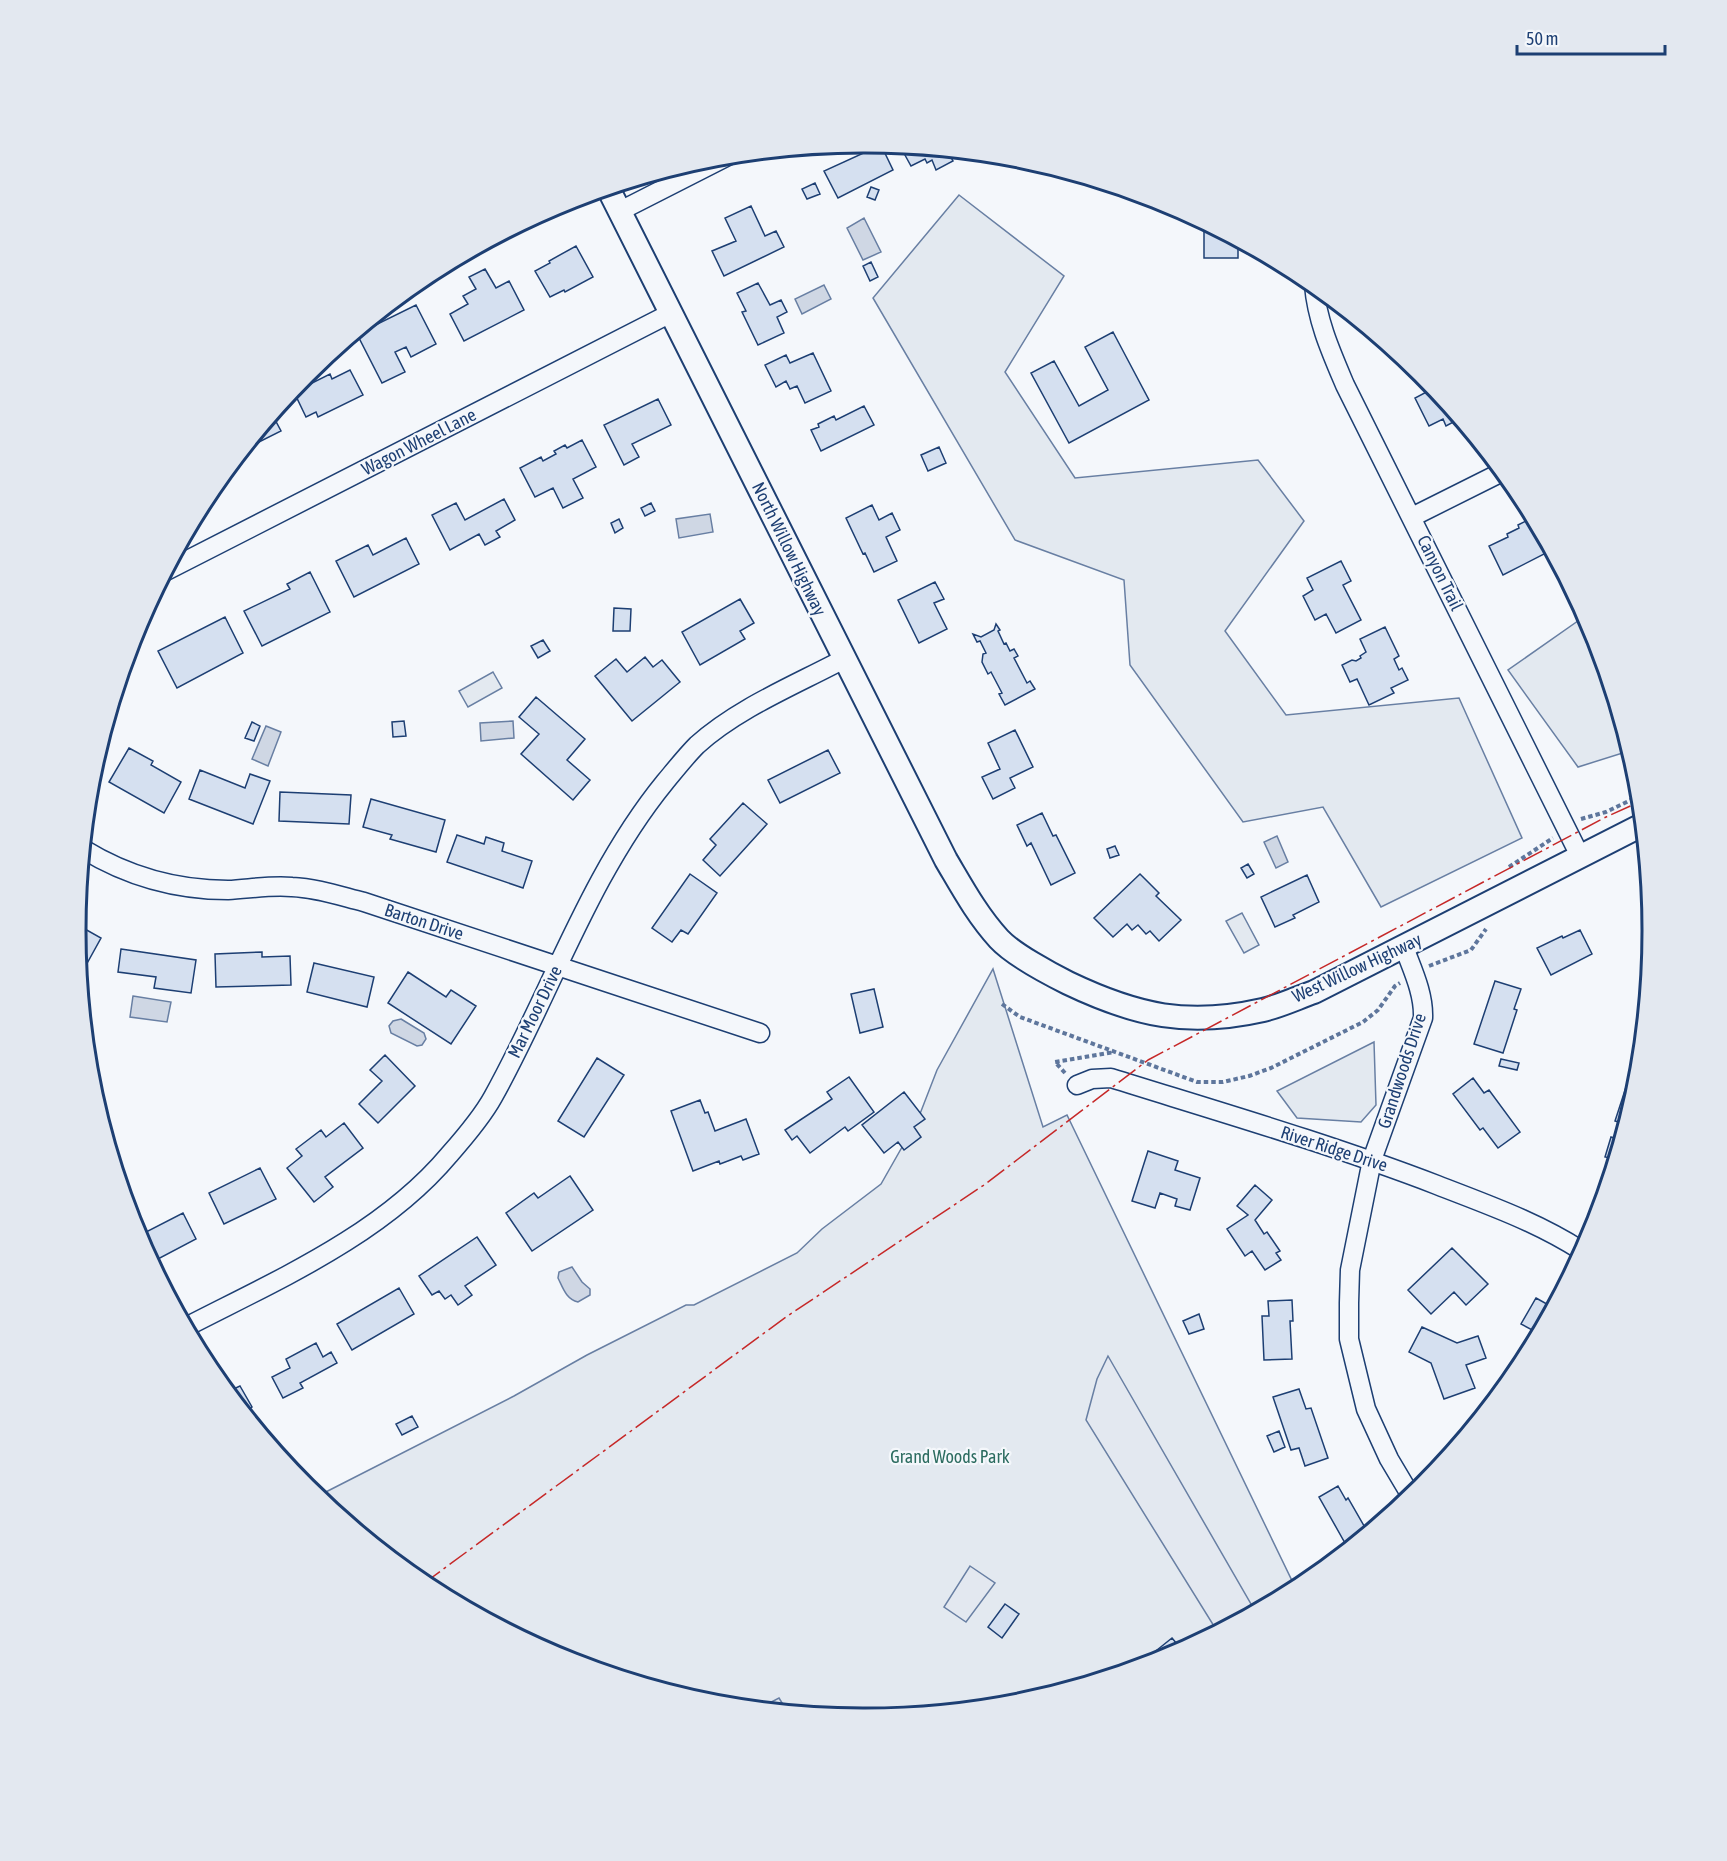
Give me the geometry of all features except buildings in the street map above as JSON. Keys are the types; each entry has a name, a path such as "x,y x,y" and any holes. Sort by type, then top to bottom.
{"street":[{"path":"620,211 701,170"},
{"name":"North Willow Highway","path":"611,195 945,860 974,908"},
{"name":"Canyon Trail","path":"1315,297 1325,340 1341,376 1580,856"},
{"name":"Wagon Wheel Lane","path":"177,565 672,313"},
{"path":"1412,517 1494,476"},
{"name":"Mar Moor Drive","path":"193,1323 332,1250 396,1207 422,1185 449,1155 492,1099 606,869 645,806 697,745 722,726 751,708 844,659"},
{"name":"West Willow Highway","path":"974,908 1000,941 1048,973 1086,992 1149,1014 1185,1019 1218,1018 1265,1010 1314,992 1635,829"},
{"name":"Barton Drive","path":"90,852 123,869 174,886 230,890 293,886 325,891 760,1033"},
{"name":"Grandwoods Drive","path":"1404,947 1420,994 1423,1018 1372,1160 1350,1269 1349,1339 1366,1409 1389,1459 1406,1488"},
{"name":"River Ridge Drive","path":"1077,1085 1092,1079 1111,1078 1372,1160 1503,1209 1574,1246"}],"green space":[{"path":"959,195 1064,276 1005,372 1075,478 1258,460 1304,521 1225,631 1286,715 1459,698 1522,838 1381,907 1323,807 1243,822 1130,665 1124,580 1015,540 873,298"},
{"path":"1577,622 1600,680 1621,754 1578,767 1508,670"},
{"path":"493,672 502,688 468,707 459,691"},
{"path":"1242,913 1259,945 1244,953 1226,921"},
{"name":"Grand Woods Park","path":"993,969 1043,1127 1067,1115 1292,1580 1208,1628 1114,1667 1065,1682 1015,1694 965,1702 914,1707 813,1707 712,1694 613,1667 566,1649 474,1604 431,1577 390,1548 325,1492 514,1396 587,1355 797,1253 822,1229 881,1184 918,1119 937,1070"},
{"path":"1374,1042 1376,1105 1361,1122 1297,1118 1277,1091"}],"shaded area":[{"path":"864,218 881,252 863,260 847,228"},
{"path":"824,285 831,299 802,314 795,299"},
{"path":"710,514 713,532 679,538 676,519"},
{"path":"513,721 514,738 481,741 480,723"},
{"path":"266,726 281,732 268,766 252,759"},
{"path":"1277,836 1288,862 1276,868 1264,842"},
{"path":"133,996 171,1002 167,1022 130,1017"},
{"path":"401,1019 424,1033 426,1039 422,1045 417,1046 391,1033 389,1026 393,1021"},
{"path":"572,1267 590,1289 590,1295 578,1302 568,1296 558,1278 559,1272"},
{"path":"1108,1356 1251,1604 1213,1625 1086,1420 1097,1379"},
{"path":"970,1566 995,1583 966,1622 944,1607"},
{"path":"779,1698 783,1704 770,1703"}],"power":[{"path":"432,1578 786,1317 984,1185 1148,1060 1631,806"}]}
